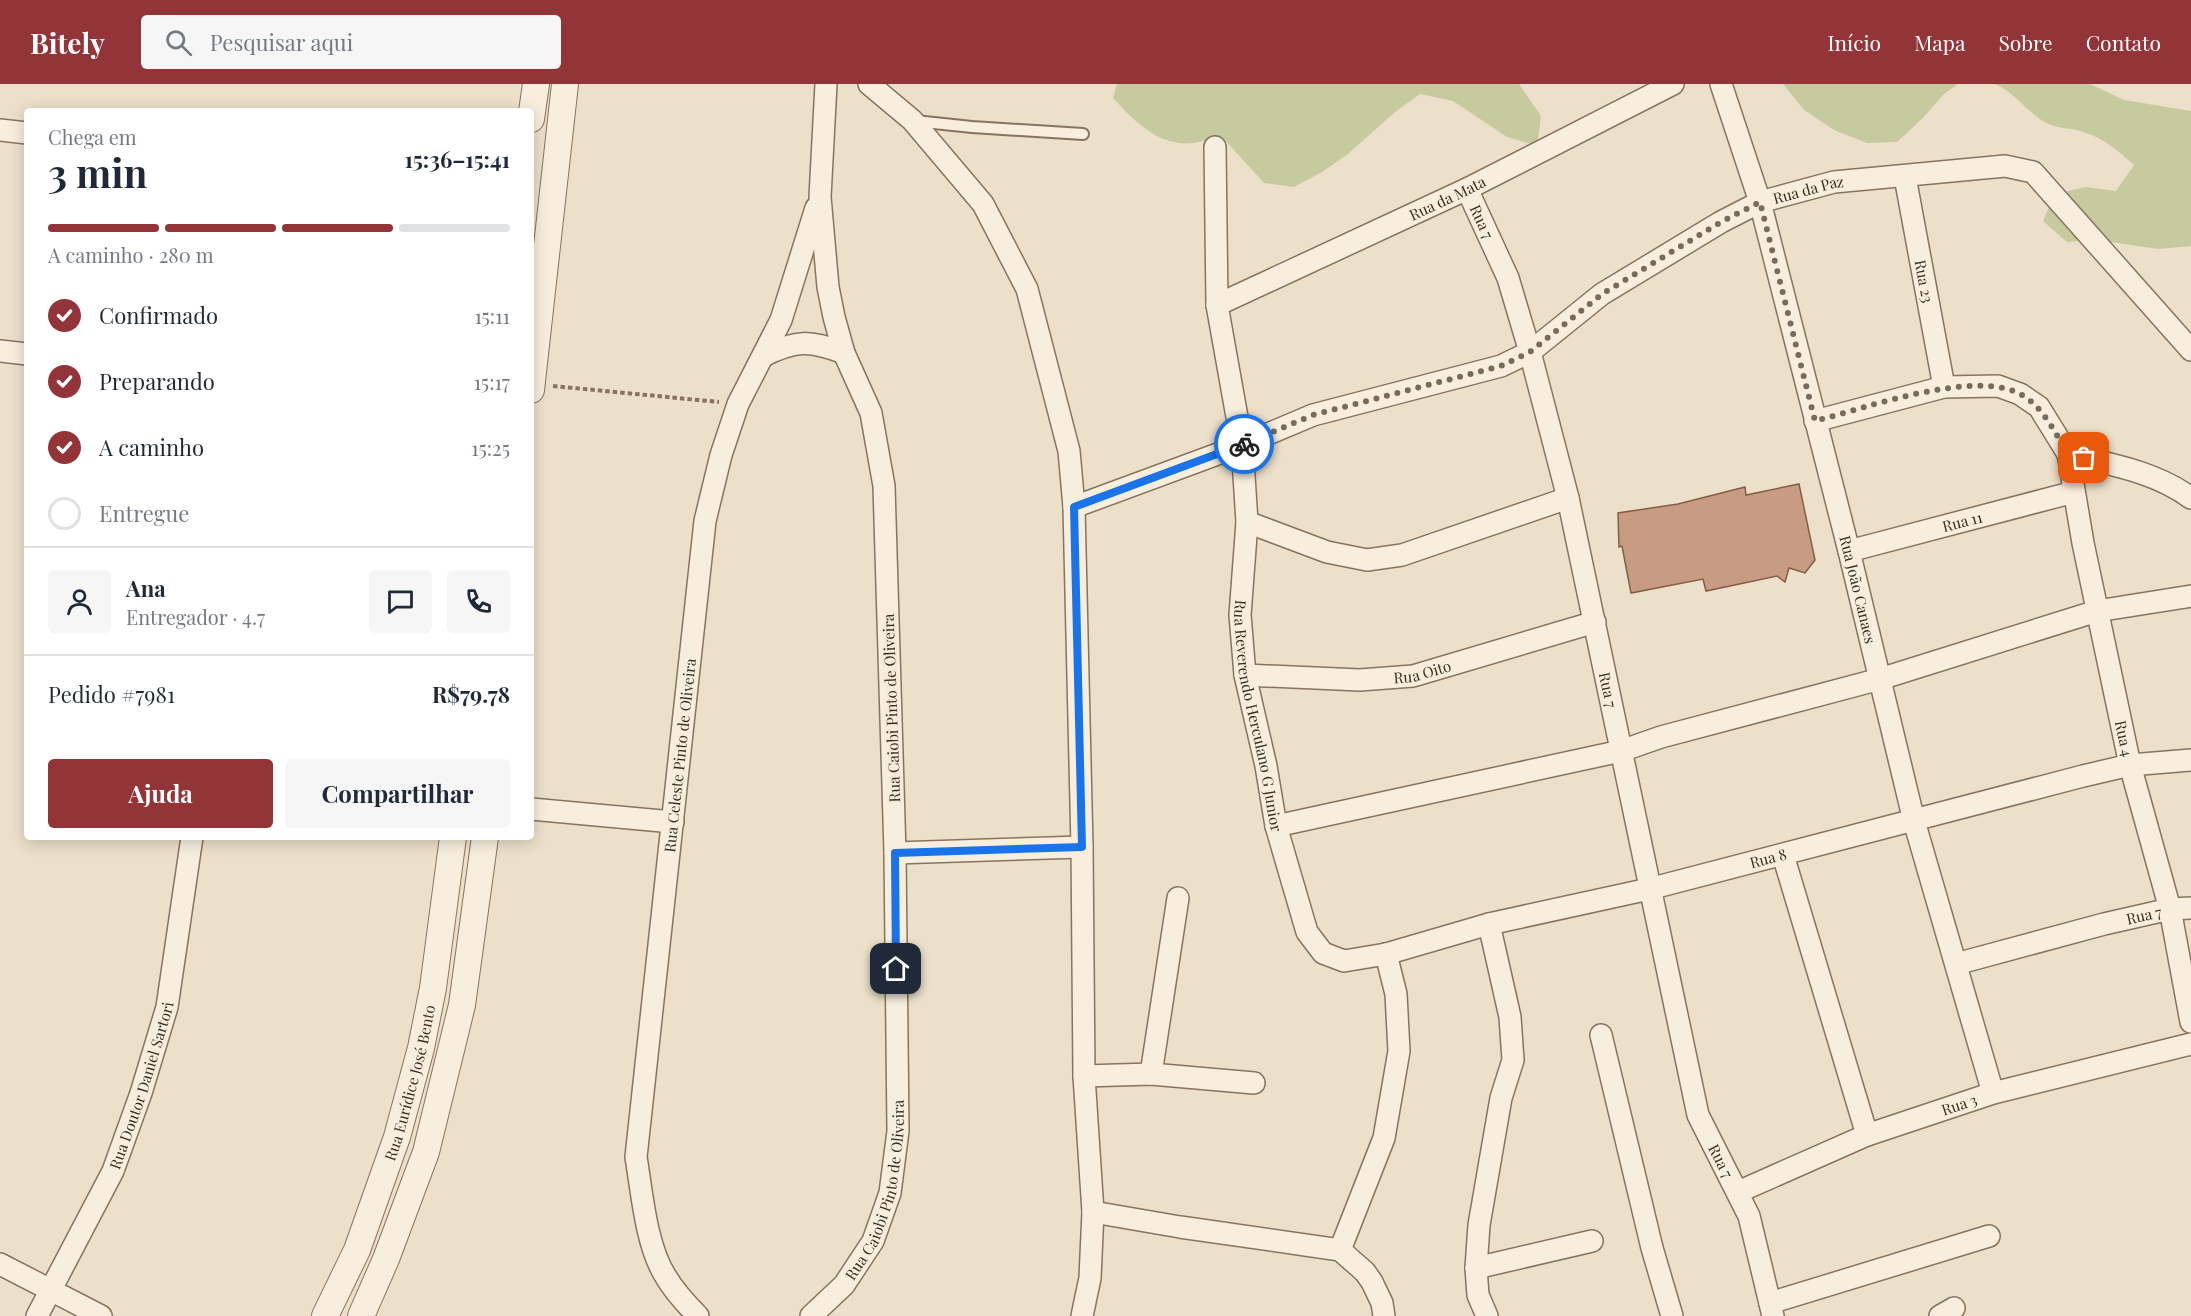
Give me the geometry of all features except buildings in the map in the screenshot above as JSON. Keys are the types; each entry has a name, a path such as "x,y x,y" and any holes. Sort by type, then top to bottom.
{"street":[{"path":"533,108 536,84"},
{"path":"534,358 565,84"},
{"name":"Rua Caiobi Pinto de Oliveira","path":"811,1316 844,1286 873,1241 890,1193 898,1131 895,853 884,486 871,413 844,352 828,287 820,197 826,84"},
{"path":"869,84 912,120 984,204 1027,289 1069,451 1074,507 1082,847 1084,1076 1094,1212 1090,1278 1082,1316"},
{"name":"Rua da Mata","path":"1217,305 1467,189 1673,84"},
{"name":"Rua João Canaes","path":"1721,84 1760,202 1849,551 1914,821 1993,1093"},
{"path":"0,130 24,133"},
{"name":"Rua Reverendo Herculano G Junior","path":"1215,147 1217,305 1242,445 1247,522 1240,615 1245,675 1266,766 1276,825 1307,932 1323,953 1344,961"},
{"name":"Rua da Paz","path":"1074,507 1242,445 1313,415 1501,366 1530,352 1602,294 1721,222 1760,202 1834,182 2005,166 2033,171 2191,350"},
{"name":"Rua 23","path":"1905,177 1944,387"},
{"name":"Rua 7","path":"1467,189 1508,278 1568,498 1596,622 1649,889 1698,1115 1749,1216 1772,1309"},
{"name":"Rua Celeste Pinto de Oliveira","path":"698,1316 678,1295 664,1275 649,1233 636,1157 705,521 721,455 738,404 781,320 820,197"},
{"path":"763,356 784,346 800,342 818,343 844,352"},
{"path":"0,351 24,354"},
{"path":"1815,421 1944,387 1998,386 2020,394 2039,407 2068,454 2117,465 2160,480 2191,498"},
{"name":"Rua 4","path":"2068,454 2097,611 2130,765 2170,909 2191,1022"},
{"name":"Rua 11","path":"1849,551 2074,492"},
{"path":"1247,522 1327,552 1367,560 1402,555 1568,498"},
{"path":"1276,825 1621,751 1661,737 1880,679 2097,611 2191,596"},
{"name":"Rua Oito","path":"1245,675 1360,680 1413,676 1596,622"},
{"name":"Rua 8","path":"1344,961 1386,954 1488,924 1649,889 2083,776 2130,765 2191,760"},
{"path":"534,809 673,822"},
{"name":"Rua Doutor Daniel Sartori","path":"37,1316 113,1171 141,1093 167,1007 192,840"},
{"name":"Rua Eurídice José Bento","path":"325,1316 357,1250 397,1137 421,1048 434,988 453,840"},
{"path":"361,1316 386,1259 426,1152 462,1005 485,840"},
{"path":"895,853 1082,847"},
{"path":"1783,855 1867,1135"},
{"path":"1151,1074 1178,897"},
{"name":"Rua 7","path":"1956,964 2104,924 2170,909 2191,908"},
{"path":"1487,1316 1478,1295 1476,1268 1484,1190 1501,1098 1513,1060 1510,1017 1488,924"},
{"path":"1340,1250 1384,1138 1399,1051 1396,994 1386,954"},
{"path":"1601,1035 1652,1248 1672,1316"},
{"name":"Rua 3","path":"1737,1192 1867,1135 1993,1093 2191,1044"},
{"path":"1084,1076 1151,1074 1254,1083"},
{"path":"1094,1212 1340,1250 1365,1272 1372,1282 1382,1302 1384,1316"},
{"path":"1772,1309 1989,1236"},
{"path":"1476,1268 1592,1241"},
{"path":"0,1264 101,1316"}],"lane":[{"path":"912,120 972,127 1083,134"}],"path":[{"path":"534,384 738,404"}],"green space":[{"path":"1117,84 1519,84 1541,116 1537,146 1507,137 1453,101 1420,94 1395,112 1348,154 1322,172 1294,187 1264,183 1222,137 1181,143 1158,137 1148,131 1113,98"},
{"path":"1783,84 1958,84 1944,94 1897,142 1867,143 1834,130 1804,110"},
{"path":"1994,84 2090,84 2124,100 2191,111 2191,246 2158,249 2097,240 2067,242 2043,221 2055,194 2086,187 2116,191 2134,165 2098,138 2043,121 2009,92"}],"way so far":[{"path":"1244,444 1313,415 1501,366 1530,352 1602,294 1721,222 1760,202 1815,421 1944,387 1998,386 2020,394 2039,407 2068,454 2084,458"}],"route":[{"path":"896,969 895,853 1082,847 1074,507 1244,444"}]}
